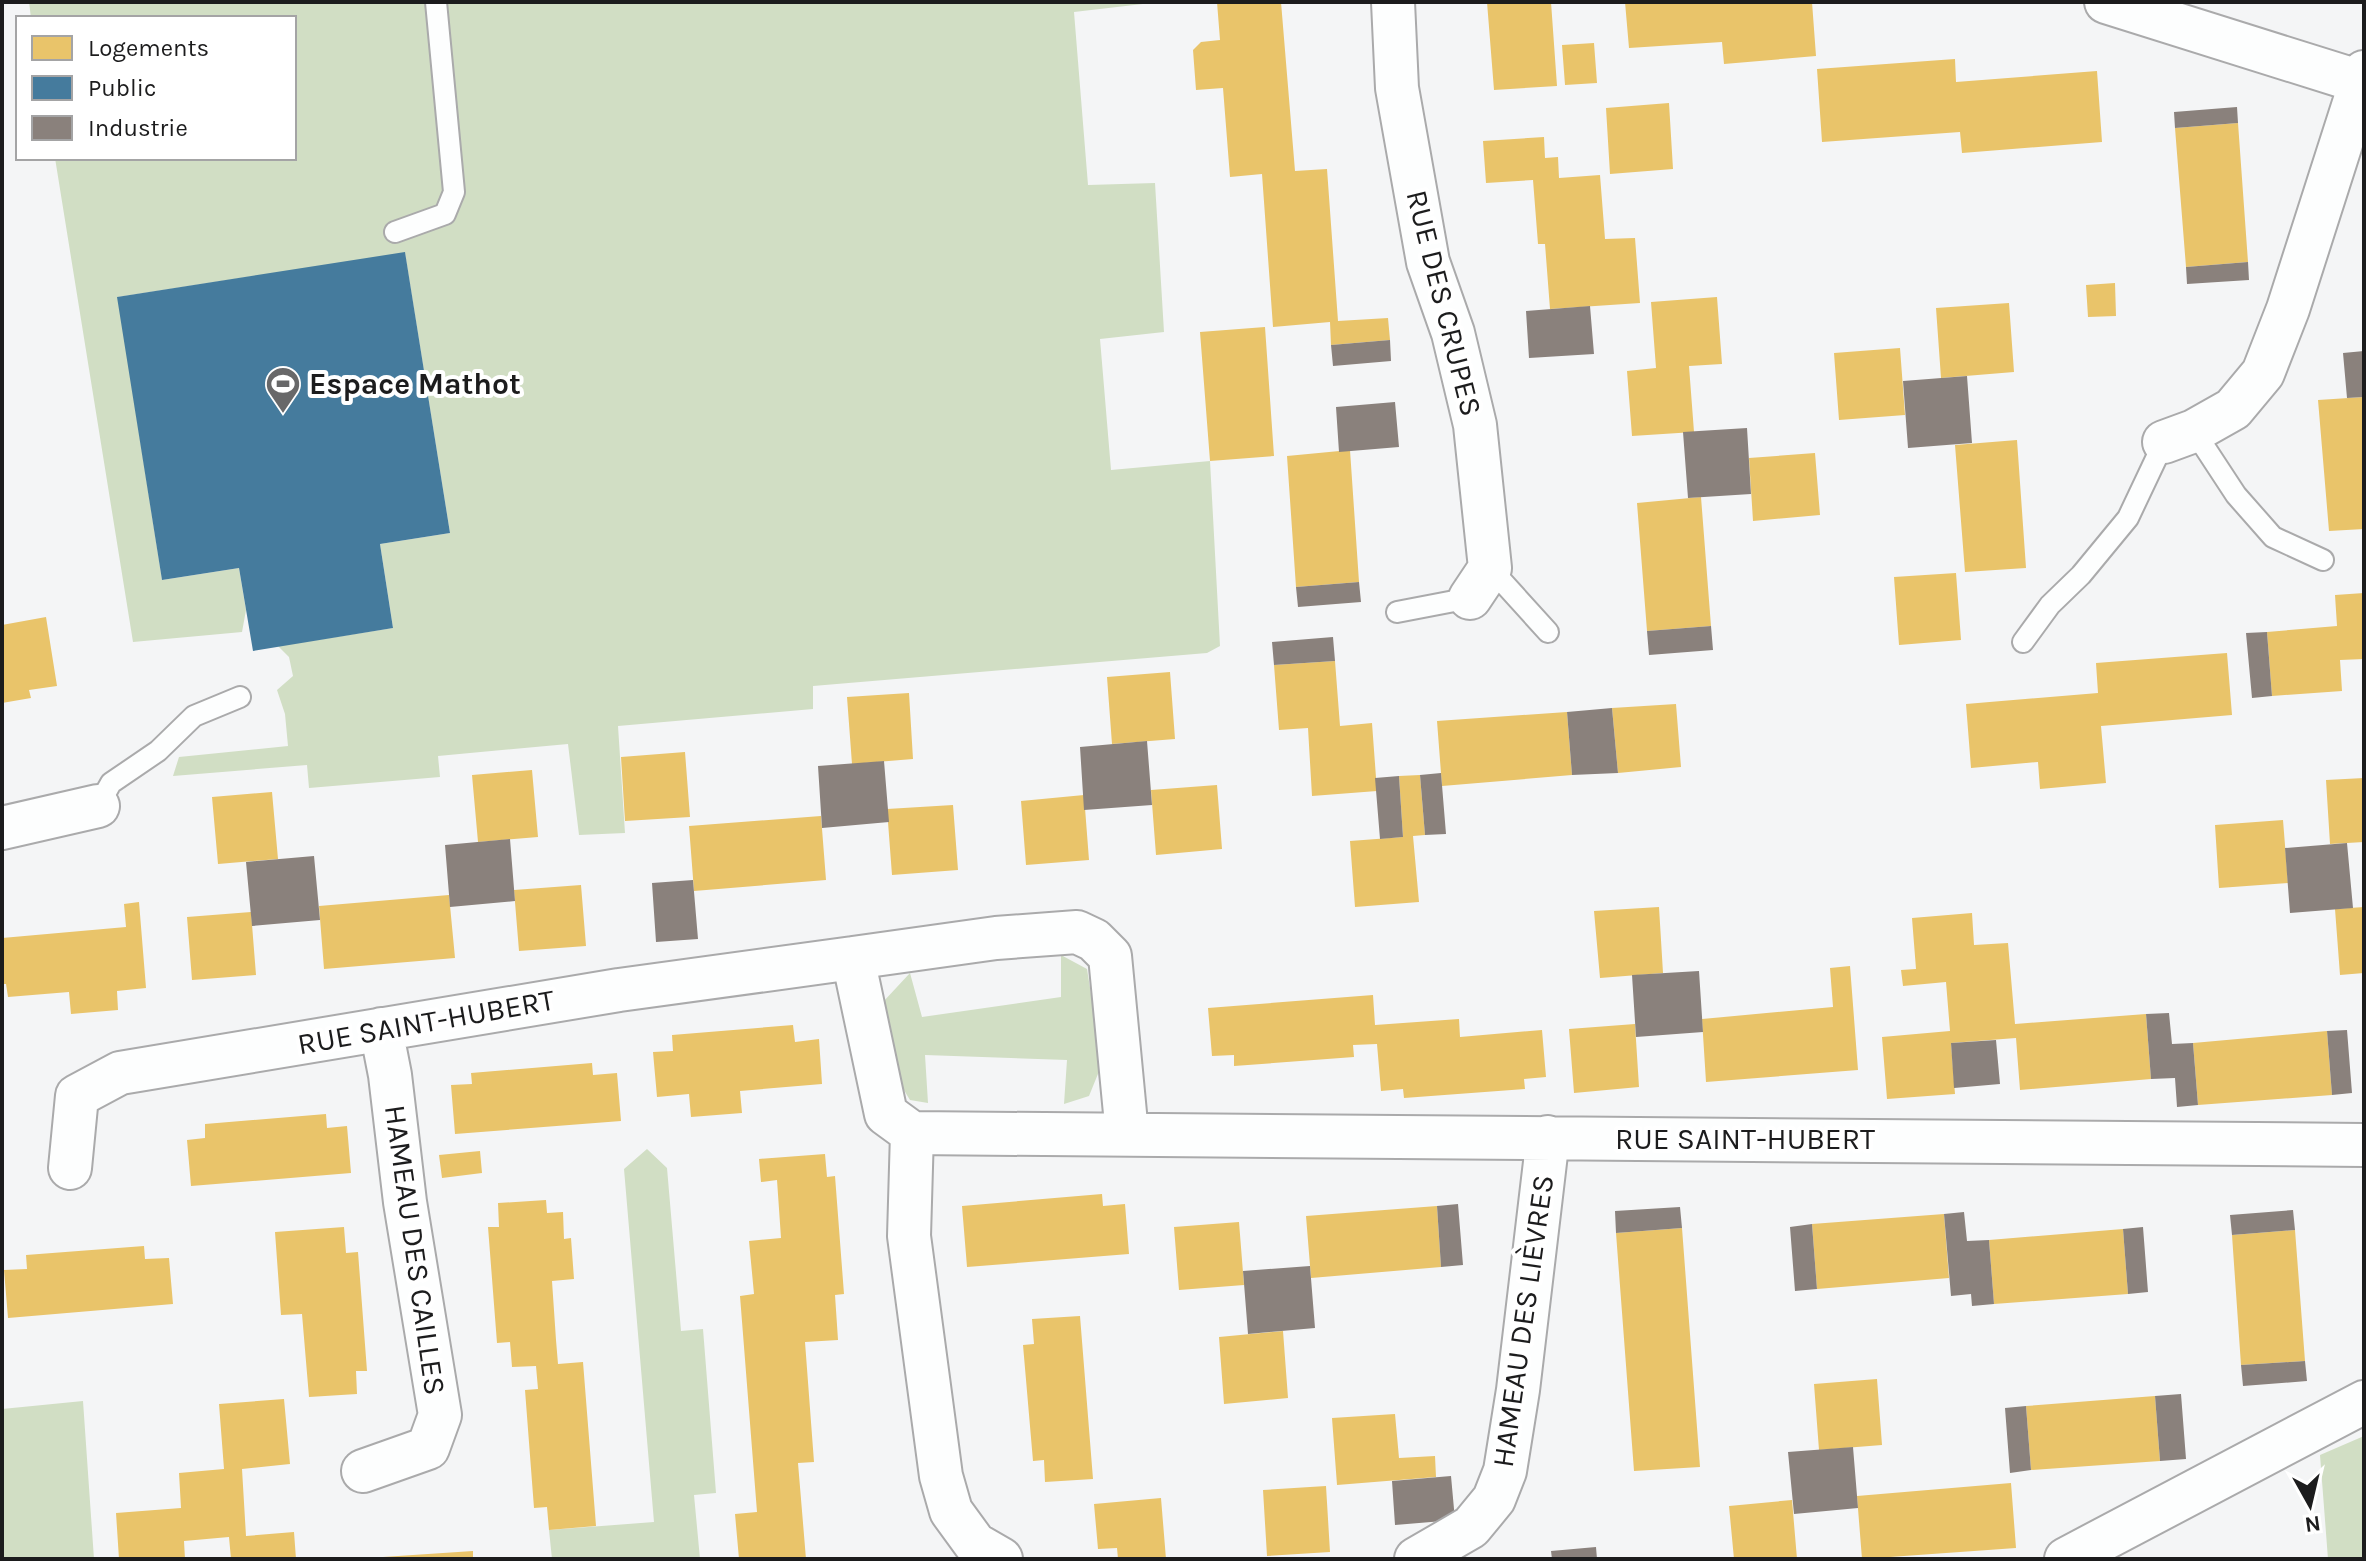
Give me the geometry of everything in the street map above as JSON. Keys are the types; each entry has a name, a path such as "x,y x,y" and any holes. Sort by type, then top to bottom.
{"street":[{"name":"RUE DES CRUPES","path":"1393,2 1397,88 1428,262 1453,333 1475,425 1480,583"},
{"path":"2106,2 2363,79 2288,309 2263,373 2233,409 2179,437"},
{"path":"2,828 98,806"},
{"name":"RUE SAINT-HUBERT","path":"70,1168 77,1096 120,1073 619,990 996,938 1077,932 1094,940 1110,956 1127,1134"},
{"path":"853,958 886,1114 912,1133 909,1236 941,1476 951,1511 975,1544 1001,1559"},
{"name":"HAMEAU DES CAILLES","path":"363,1471 428,1448 440,1415 405,1202 390,1075 381,1029"},
{"name":"RUE SAINT-HUBERT","path":"912,1133 2364,1145"},
{"name":"HAMEAU DES LIÈVRES","path":"1416,1559 1471,1527 1494,1499 1505,1471 1518,1390 1548,1137"},
{"path":"2066,1559 2364,1402"}],"lane":[{"path":"395,232 445,214 454,192 436,2"},
{"path":"2023,642 2050,605 2081,575 2128,518 2179,437 2273,537 2323,560"},
{"path":"1397,612 1480,583 1548,632"},
{"path":"98,806 111,783 158,751 194,716 240,697"}],"green space":[{"path":"29,2 1160,2 1074,12 1088,185 1155,183 1164,332 1100,339 1111,470 1210,461 1220,646 1207,653 813,686 813,709 618,726 625,833 579,835 568,744 438,756 440,777 309,788 307,765 173,776 179,757 288,746 285,714 277,690 293,676 289,657 278,646 393,628 380,544 450,533 405,253 118,297 162,580 239,568 246,610 242,632 133,642 55,160 296,160 296,16 31,16"},
{"path":"1061,955 1087,969 1102,1064 1089,1096 1064,1104 1067,1060 925,1055 928,1103 910,1100 891,1069 883,1002 910,973 922,1017 1061,997"},
{"path":"647,1149 667,1168 681,1331 703,1329 716,1493 694,1495 700,1559 552,1559 549,1530 654,1522 624,1169"},
{"path":"83,1401 94,1559 2,1559 2,1409"},
{"path":"2364,1436 2364,1559 2328,1559 2320,1455"}],"building: Logements":[{"path":"1217,2 1281,2 1295,171 1327,169 1338,321 1388,318 1390,340 1331,345 1330,322 1273,327 1262,174 1230,177 1223,88 1196,90 1193,50 1201,42 1220,40"},
{"path":"1487,2 1551,2 1557,86 1494,90"},
{"path":"1625,2 1812,2 1816,56 1724,64 1722,42 1629,48"},
{"path":"1594,43 1597,83 1565,85 1562,45"},
{"path":"1955,59 1956,82 2097,71 2102,142 1962,153 1960,132 1822,142 1817,69"},
{"path":"1669,103 1673,169 1610,174 1606,108"},
{"path":"2238,123 2248,262 2186,267 2175,128"},
{"path":"1544,137 1545,158 1558,157 1559,178 1600,175 1605,239 1635,238 1640,303 1550,309 1545,244 1538,244 1533,180 1486,183 1483,141"},
{"path":"2115,283 2116,316 2088,317 2086,285"},
{"path":"1717,297 1722,364 1689,366 1694,432 1632,436 1627,371 1656,368 1651,302"},
{"path":"2009,303 2014,372 1941,378 1936,308"},
{"path":"1265,327 1274,456 1210,461 1200,332"},
{"path":"1900,348 1905,415 1839,420 1834,353"},
{"path":"2364,397 2364,529 2329,531 2318,400"},
{"path":"2017,440 2026,568 1965,572 1955,445"},
{"path":"1350,450 1359,582 1296,587 1287,456"},
{"path":"1815,453 1820,515 1753,521 1749,458"},
{"path":"1701,497 1711,626 1647,631 1637,503"},
{"path":"1956,573 1961,640 1899,645 1894,577"},
{"path":"2364,593 2364,659 2340,660 2342,691 2272,696 2267,632 2337,626 2335,595"},
{"path":"46,617 57,686 29,690 31,698 2,703 2,625"},
{"path":"2227,653 2232,715 2101,726 2106,783 2040,789 2038,762 1971,768 1966,704 2098,693 2096,663"},
{"path":"1335,661 1340,726 1372,723 1377,791 1312,796 1308,728 1279,730 1274,665"},
{"path":"1170,672 1175,739 1112,744 1107,677"},
{"path":"909,693 913,759 852,764 847,697"},
{"path":"1676,704 1681,767 1618,773 1612,708"},
{"path":"1567,712 1572,775 1442,786 1437,721"},
{"path":"685,752 690,817 625,821 621,757"},
{"path":"532,770 538,837 478,842 472,775"},
{"path":"1420,775 1425,835 1413,836 1419,902 1355,907 1350,841 1403,837 1399,776"},
{"path":"2364,778 2364,842 2330,844 2326,780"},
{"path":"1217,785 1222,849 1156,855 1151,790"},
{"path":"272,792 278,859 218,864 212,797"},
{"path":"1084,795 1089,860 1026,865 1021,801"},
{"path":"953,805 958,870 892,875 887,809"},
{"path":"821,816 826,880 694,891 689,826"},
{"path":"2283,820 2288,883 2219,888 2215,825"},
{"path":"581,885 586,946 519,951 514,890"},
{"path":"449,895 455,958 324,969 319,906"},
{"path":"139,902 146,988 117,991 118,1010 71,1014 69,992 8,997 6,984 2,984 2,938 126,927 124,904"},
{"path":"1659,907 1663,973 1600,978 1594,911"},
{"path":"2364,907 2364,973 2340,975 2335,909"},
{"path":"251,912 256,975 192,980 187,917"},
{"path":"1972,913 1974,945 2008,943 2015,1024 2146,1014 2151,1079 2020,1090 2016,1038 1951,1043 1955,1094 1887,1099 1882,1037 1950,1031 1946,982 1903,986 1901,970 1916,969 1912,918"},
{"path":"1850,966 1858,1070 1706,1082 1702,1019 1833,1007 1830,968"},
{"path":"1373,995 1375,1025 1459,1019 1460,1037 1542,1030 1546,1077 1524,1079 1525,1089 1404,1098 1403,1089 1381,1091 1377,1044 1353,1045 1354,1057 1234,1066 1234,1055 1212,1056 1208,1008"},
{"path":"1635,1024 1639,1087 1574,1093 1569,1029"},
{"path":"793,1025 795,1042 819,1039 822,1084 740,1091 742,1113 691,1117 689,1094 657,1097 653,1052 673,1051 672,1035"},
{"path":"2327,1031 2332,1095 2198,1105 2193,1043"},
{"path":"592,1063 593,1075 617,1073 621,1121 455,1134 451,1085 472,1084 471,1073"},
{"path":"326,1114 327,1128 347,1126 351,1173 191,1186 187,1140 205,1138 205,1124"},
{"path":"480,1151 482,1173 442,1178 439,1155"},
{"path":"825,1154 827,1177 835,1176 844,1294 835,1295 838,1340 805,1342 814,1462 798,1463 806,1559 739,1559 735,1514 757,1512 740,1296 754,1294 749,1241 781,1238 777,1180 761,1182 759,1159"},
{"path":"1102,1194 1103,1206 1125,1204 1129,1254 967,1267 962,1206"},
{"path":"546,1200 547,1213 563,1212 564,1239 571,1238 574,1279 552,1281 558,1364 583,1362 596,1526 549,1530 547,1507 534,1508 525,1390 538,1389 536,1366 512,1367 510,1342 497,1343 488,1227 499,1227 498,1203"},
{"path":"1437,1206 1441,1267 1311,1278 1306,1216"},
{"path":"1944,1214 1949,1278 1817,1289 1812,1224"},
{"path":"1239,1222 1244,1285 1179,1290 1174,1227"},
{"path":"344,1227 346,1253 358,1252 367,1371 356,1371 357,1394 309,1397 302,1314 281,1315 275,1232"},
{"path":"1682,1228 1700,1467 1634,1471 1616,1233"},
{"path":"2123,1229 2128,1294 1994,1304 1989,1240"},
{"path":"2295,1230 2305,1361 2241,1365 2232,1235"},
{"path":"144,1246 145,1259 169,1258 173,1304 8,1318 4,1270 27,1269 26,1255"},
{"path":"1080,1316 1093,1479 1045,1482 1044,1460 1033,1461 1023,1345 1034,1344 1032,1319"},
{"path":"1283,1331 1288,1398 1224,1404 1219,1337"},
{"path":"1877,1379 1882,1445 1819,1450 1814,1384"},
{"path":"2155,1396 2160,1461 2031,1470 2026,1406"},
{"path":"284,1399 290,1464 242,1469 246,1536 294,1532 296,1559 231,1559 229,1537 184,1541 185,1559 119,1559 116,1513 181,1508 179,1473 224,1469 219,1404"},
{"path":"1395,1414 1399,1458 1435,1456 1436,1477 1337,1485 1332,1418"},
{"path":"2011,1483 2016,1548 1862,1559 1857,1496"},
{"path":"1326,1486 1330,1552 1267,1556 1263,1490"},
{"path":"1161,1498 1166,1559 1118,1559 1117,1548 1098,1549 1094,1504"},
{"path":"1792,1500 1797,1559 1734,1559 1729,1506"},
{"path":"473,1551 473,1559 383,1559 383,1557"}],"building: Public":[{"name":"Espace Mathot","path":"405,252 450,533 380,544 393,628 253,651 239,568 162,580 117,297"}],"building: Industrie":[{"path":"2237,107 2238,123 2175,128 2174,112"},
{"path":"2248,262 2249,280 2187,284 2186,267"},
{"path":"1590,306 1594,354 1529,358 1526,311"},
{"path":"1390,340 1391,361 1333,366 1331,345"},
{"path":"2364,351 2364,397 2347,398 2343,353"},
{"path":"1967,376 1972,443 1908,448 1903,381"},
{"path":"1395,402 1399,447 1339,452 1336,407"},
{"path":"1747,428 1751,494 1688,498 1683,432"},
{"path":"1359,582 1361,602 1298,607 1296,587"},
{"path":"1711,626 1713,650 1649,655 1647,631"},
{"path":"2267,632 2272,696 2252,698 2246,633"},
{"path":"1333,637 1335,661 1274,665 1272,642"},
{"path":"1612,708 1618,773 1572,775 1567,712"},
{"path":"1147,741 1152,805 1084,810 1080,747"},
{"path":"884,761 889,822 822,828 818,766"},
{"path":"1441,773 1446,834 1425,835 1420,775"},
{"path":"1399,776 1403,837 1380,839 1375,778"},
{"path":"510,839 515,901 450,907 445,845"},
{"path":"2347,843 2353,908 2290,913 2285,848"},
{"path":"314,856 320,920 252,926 246,862"},
{"path":"693,880 698,939 656,942 652,883"},
{"path":"1699,971 1703,1032 1636,1037 1632,975"},
{"path":"2169,1013 2172,1044 2193,1043 2198,1105 2177,1107 2175,1078 2151,1079 2146,1014"},
{"path":"2347,1030 2352,1093 2332,1095 2327,1031"},
{"path":"1996,1040 2000,1084 1954,1088 1951,1043"},
{"path":"1458,1204 1463,1265 1441,1267 1437,1206"},
{"path":"1680,1207 1682,1228 1616,1233 1615,1211"},
{"path":"2293,1210 2295,1230 2232,1235 2230,1215"},
{"path":"1964,1212 1967,1241 1989,1240 1994,1304 1972,1306 1971,1294 1951,1296 1944,1214"},
{"path":"1812,1224 1817,1289 1795,1291 1790,1227"},
{"path":"2143,1227 2148,1292 2128,1294 2123,1229"},
{"path":"1310,1266 1315,1328 1248,1334 1243,1271"},
{"path":"2305,1361 2307,1381 2243,1386 2241,1365"},
{"path":"2181,1394 2186,1459 2160,1461 2155,1396"},
{"path":"2026,1406 2031,1470 2010,1473 2005,1408"},
{"path":"1853,1447 1858,1508 1794,1514 1788,1452"},
{"path":"1451,1476 1455,1520 1395,1525 1392,1481"},
{"path":"1596,1547 1597,1559 1552,1559 1551,1551"}],"place":[{"name":"Espace Mathot","path":"283,415"}]}
